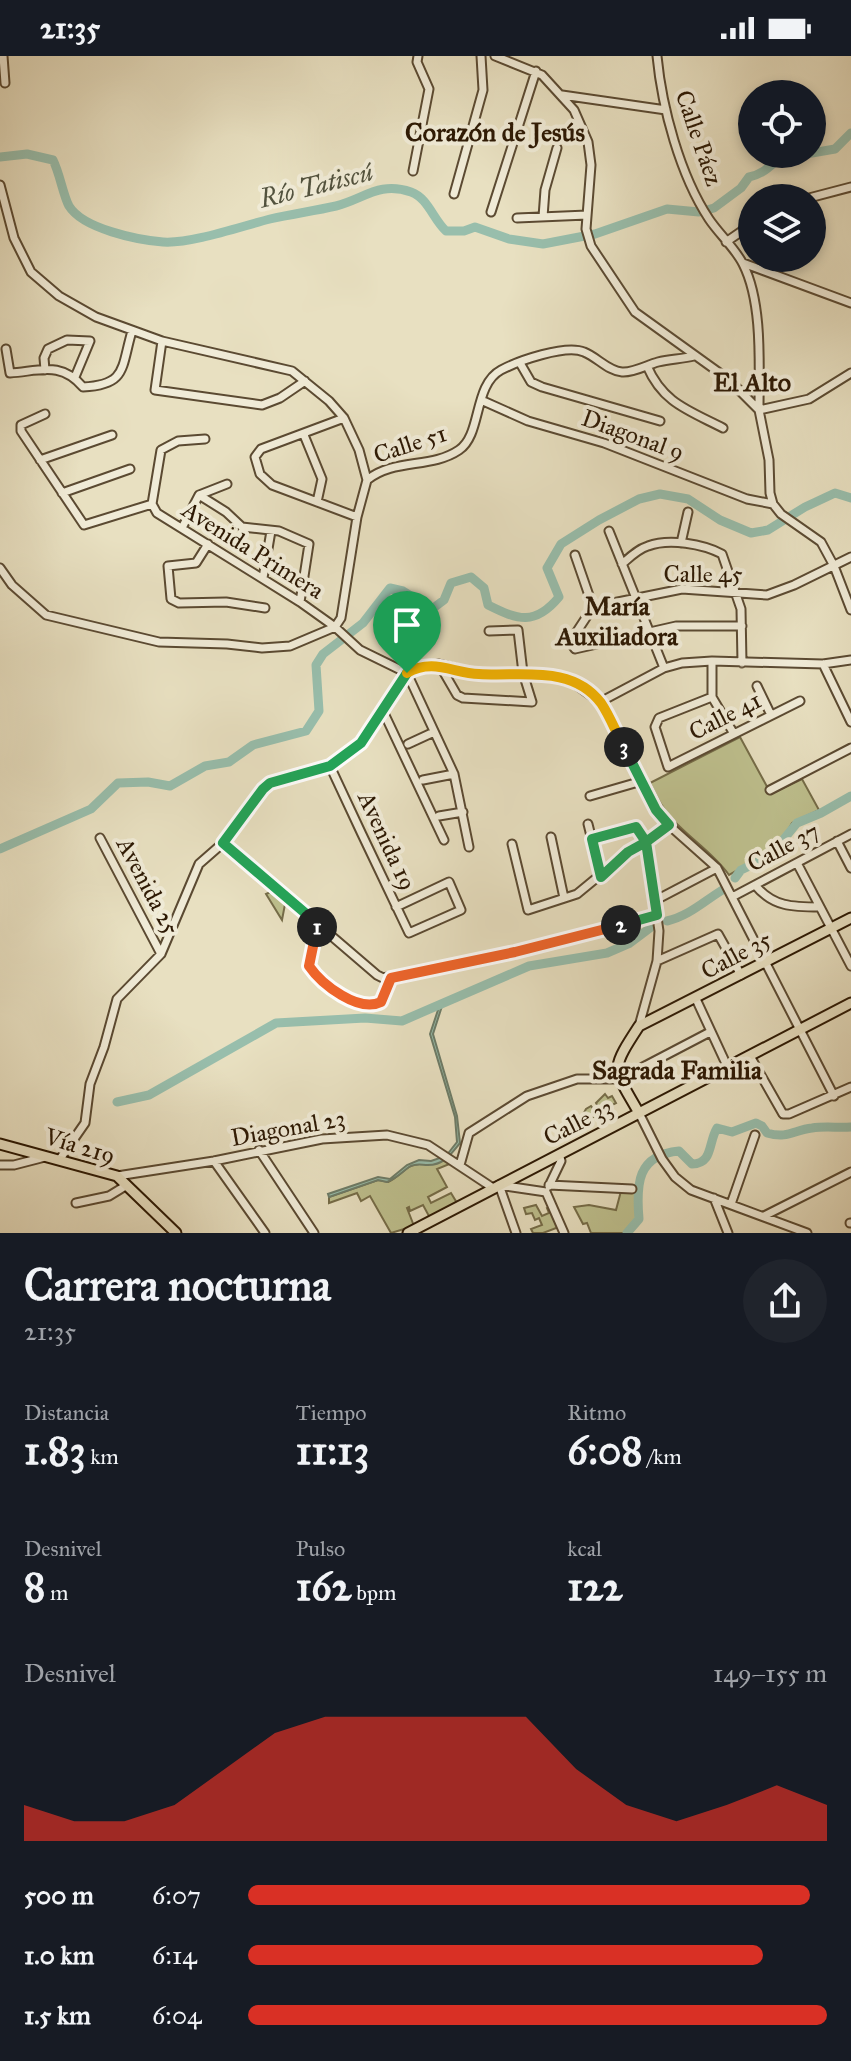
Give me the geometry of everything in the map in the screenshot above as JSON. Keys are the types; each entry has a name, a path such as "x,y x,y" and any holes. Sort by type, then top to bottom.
{"main road":[{"name":"Calle 35","path":"639,1026 851,918"},
{"name":"Calle 33","path":"408,1233 851,1003"},
{"path":"639,1026 619,1056 617,1070 639,1113"},
{"name":"Vía 219","path":"0,1144 117,1176 176,1233"}],"street":[{"path":"3,56 5,83"},
{"path":"413,171 429,89 417,62 418,56"},
{"path":"454,194 483,90 481,56"},
{"path":"495,56 536,71 562,95 582,123 591,165 587,215 590,244 635,312 728,379 759,410 809,399 851,373"},
{"name":"Calle Páez","path":"657,56 666,110 680,156 701,206 738,257"},
{"path":"491,212 536,71"},
{"path":"562,95 666,110"},
{"path":"543,217 545,190 557,148"},
{"path":"0,185 14,238 31,272 59,296 96,317 162,341 292,371 344,418 359,450 367,480 357,517 338,630 290,646 262,648 159,642 46,615 12,585 0,568"},
{"path":"826,194 851,187"},
{"path":"517,218 587,215"},
{"path":"726,242 738,234"},
{"name":"Calle Páez","path":"746,272 754,297 759,410 769,460 773,504"},
{"path":"769,272 851,303"},
{"path":"6,349 10,373 61,369 75,377 83,387 107,386 118,377 132,331"},
{"path":"45,370 44,358 48,349 67,340 90,341 75,377"},
{"path":"162,341 155,390 262,405 280,398 305,381"},
{"name":"Calle 51","path":"367,480 383,469 444,458 459,451 467,442 487,386 499,371 520,363 550,353 577,350 621,372 694,356"},
{"path":"520,363 531,382 542,387 660,421"},
{"path":"647,366 670,401 723,428"},
{"name":"Diagonal 9","path":"481,400 528,421 604,443 747,499 773,504"},
{"path":"45,414 20,428 84,525 152,504 161,450 178,441 205,439"},
{"path":"344,418 261,449 255,457 260,474 272,485 357,517"},
{"path":"40,460 112,435"},
{"path":"304,435 322,479 317,502"},
{"path":"62,493 130,469"},
{"path":"182,528 199,495 227,484"},
{"path":"199,495 226,512 242,527 279,531 309,544 300,602"},
{"name":"Avenida Primera","path":"152,504 157,513 300,602 360,650 407,673"},
{"path":"773,504 781,514 821,542 851,610"},
{"path":"681,543 688,512"},
{"path":"263,578 271,531"},
{"path":"609,531 664,668"},
{"path":"622,564 651,544 681,543 722,554 736,591 742,626 742,663"},
{"path":"208,544 196,563 168,566 171,599 179,603 226,602 265,608"},
{"path":"575,555 593,607 570,642 575,649 695,624 742,626"},
{"name":"Calle 45","path":"593,607 682,589 767,595 851,557"},
{"path":"439,664 460,697 532,702 523,673 518,630 489,631"},
{"path":"600,702 664,668 682,663 823,664 851,660"},
{"path":"712,661 712,697 734,734"},
{"path":"60,1159 85,1123 90,1084 117,999 161,954 184,906 199,864 223,843 270,783 330,766 361,743 407,673 439,664 474,674 542,673 571,681 600,702 656,810 717,868 734,896 834,1096"},
{"path":"823,664 851,722"},
{"path":"407,673 454,774 469,847"},
{"path":"757,686 771,715"},
{"name":"Calle 41","path":"712,697 659,718 655,727 668,767 800,701"},
{"path":"383,711 444,840"},
{"path":"408,744 434,732"},
{"path":"770,790 851,748"},
{"name":"Avenida 19","path":"330,766 396,907 409,933 461,910 449,882 396,907"},
{"path":"423,780 454,774"},
{"path":"590,796 642,781"},
{"path":"439,816 463,812"},
{"path":"588,824 601,877"},
{"path":"512,844 528,910 577,894 628,852 669,825"},
{"path":"592,839 636,827 646,842 656,900 657,961 639,1026"},
{"name":"Calle 37","path":"734,896 851,834"},
{"path":"551,837 564,898"},
{"name":"Avenida 25","path":"100,838 161,954"},
{"path":"837,841 851,868"},
{"path":"223,843 377,975 391,978 515,952 657,915"},
{"path":"797,863 851,966"},
{"path":"656,900 717,868"},
{"path":"755,885 765,897 777,903 820,907"},
{"path":"318,924 308,962 313,972 350,1001 359,1005 377,1005 384,997 391,978"},
{"path":"657,961 718,934 741,975"},
{"path":"696,999 728,1068"},
{"path":"460,1165 469,1133 527,1096 577,1079 620,1079 710,1032"},
{"path":"750,1056 783,1114 851,1087"},
{"path":"639,1113 660,1155 675,1177 691,1190 807,1233"},
{"name":"Diagonal 23","path":"117,1176 214,1161 322,1139 387,1135 428,1145 496,1187"},
{"path":"731,1204 755,1135"},
{"path":"259,1150 314,1233"},
{"path":"559,1154 561,1161 548,1189 564,1233"},
{"path":"0,1165 47,1157"},
{"path":"214,1161 265,1233"},
{"path":"764,1216 851,1172"},
{"path":"76,1203 109,1196 127,1185"},
{"path":"516,1233 496,1187 632,1189"},
{"path":"714,1198 721,1222 728,1233"}],"shaded area":[{"path":"740,737 771,794 802,779 819,810 792,823 783,839 769,853 729,875 670,817 650,783"},
{"path":"275,890 286,899 282,920 266,894"},
{"path":"443,1003 433,1034 457,1116 460,1143 447,1158 438,1163 414,1165 387,1182 378,1180 329,1197 328,1194 378,1177 390,1179 419,1160 431,1161 446,1156 457,1142 455,1117 430,1034"},
{"path":"605,1094 608,1098 612,1096 616,1103 590,1119 587,1114 580,1120 586,1109 591,1106 594,1110 599,1108 596,1103"},
{"path":"447,1159 452,1163 437,1169 447,1187 428,1197 431,1203 451,1193 457,1203 430,1218 423,1205 410,1211 407,1208 414,1226 391,1233 370,1196 361,1201 357,1193 329,1203 329,1197 378,1180 388,1182 412,1166"},
{"path":"621,1191 637,1192 635,1224 627,1233 591,1233 574,1207 589,1205 616,1210"},
{"path":"536,1205 542,1216 549,1213 547,1208 550,1207 559,1227 533,1233 531,1229 542,1225 539,1218 535,1220 532,1213 526,1214 524,1208"}],"waterway":[{"name":"Río Tatiscú","path":"826,151 835,149 851,133"},
{"name":"Río Tatiscú","path":"0,157 27,154 53,160 69,206 76,214 112,232 163,242 202,237 336,206 372,192 400,189 417,195 446,231 464,231 475,227 509,239 543,244 595,234 667,209 699,212 714,208 741,188 749,177 768,168"},
{"path":"0,849 91,809 118,783 148,782 170,786 205,766 229,762 253,745 306,731 319,711 316,665 323,654 363,623 390,588 403,591 432,609 444,600 451,583 471,577 484,588 488,605 526,618 542,613 559,597 547,568 561,544 639,499 660,494 688,499 720,520 751,533 768,530 835,493 851,498"},
{"path":"735,878 741,870 770,856 797,823 851,796"},
{"path":"667,921 689,912 724,889"},
{"path":"117,1102 149,1095 276,1023 365,1018 402,1021 529,966 607,953 630,943 650,928"},
{"path":"627,1233 639,1219 639,1183 647,1165 655,1158 679,1151 692,1164 699,1163 707,1157 717,1128 732,1132 756,1123 767,1133 780,1135 817,1127 851,1127"}],"district":[{"name":"Corazón de Jesús","path":"495,132"},
{"name":"El Alto","path":"752,382"},
{"name":"María Auxiliadora","path":"617,621"},
{"name":"Sagrada Familia","path":"677,1070"}],"route":[{"path":"407,673 361,743 330,766 270,783 223,843 318,924 308,962 313,972 350,1001 359,1005 377,1005 384,997 391,978 515,952 657,915 646,842 628,852 601,877 592,839 636,827 646,842 669,825 656,810 600,702 571,681 542,673 474,674 439,664 407,673"}]}
